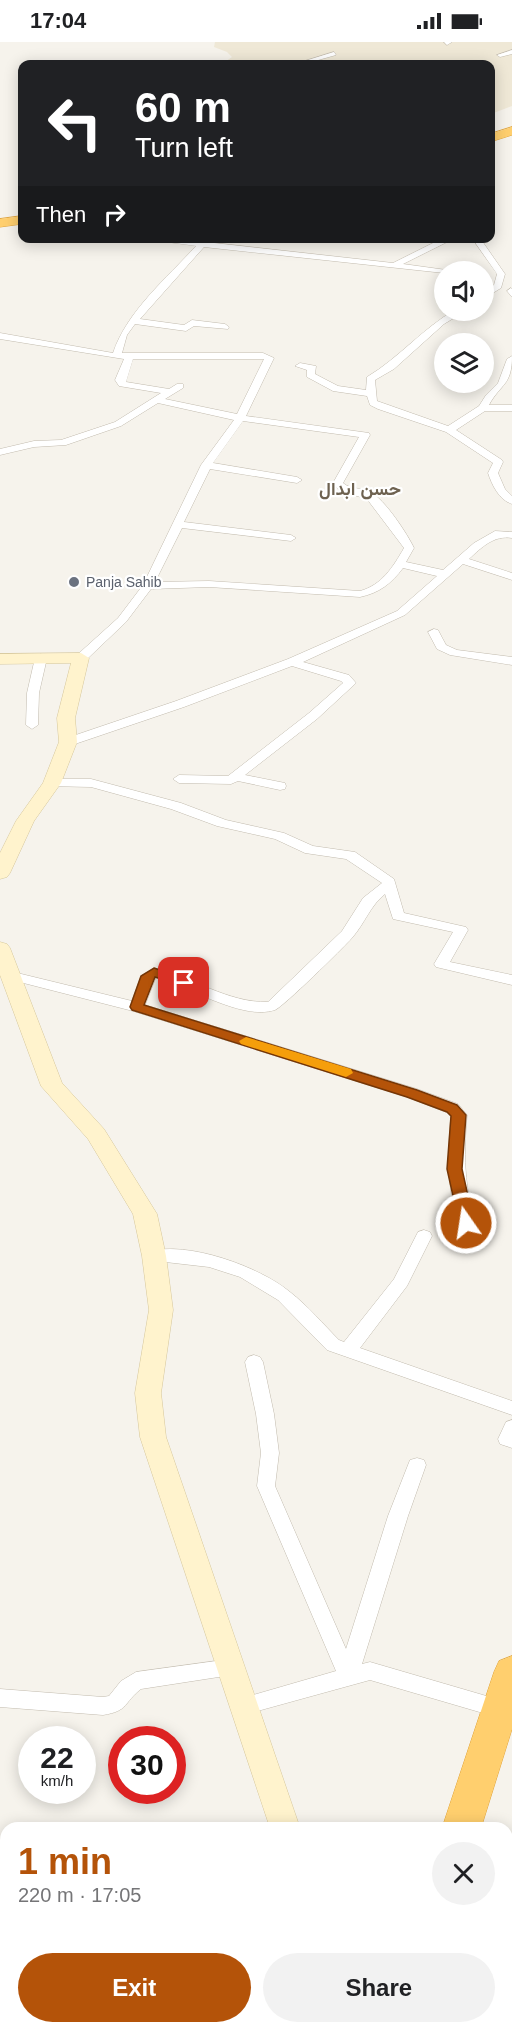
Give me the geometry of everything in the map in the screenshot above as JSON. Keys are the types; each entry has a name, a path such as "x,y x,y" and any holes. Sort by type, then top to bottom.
{"highway":[{"path":"495,127 512,122"},
{"path":"495,137 512,131"},
{"path":"495,139 512,137"},
{"path":"0,223 18,221"},
{"path":"0,229 18,227"},
{"path":"463,1822 502,1724 512,1672"}],"main road":[{"path":"0,659 81,658 66,718 68,742 52,783 25,821 0,873"},
{"path":"0,948 52,1086 96,1134 145,1214 154,1256 161,1310 148,1393 153,1437 231,1668 278,1822"}],"street":[{"path":"500,55 512,52"},
{"path":"312,60 334,54"},
{"path":"179,243 397,263 434,269"},
{"path":"397,263 440,243"},
{"path":"479,243 501,274 495,281 512,292"},
{"path":"116,356 123,335 133,321 201,246"},
{"path":"133,321 186,328 192,323 225,327"},
{"path":"443,321 391,367 370,379 373,403 449,430 498,462 493,473 495,479 508,499 512,501"},
{"path":"0,336 116,356 267,357 240,418 206,465 148,586 122,620 81,658"},
{"path":"0,452 34,444 62,443 118,424 175,389 122,384 120,381 129,357"},
{"path":"449,430 483,408 489,397 502,384 512,359"},
{"path":"300,366 313,368 310,375 329,387 371,394"},
{"path":"148,586 209,584 311,593 360,594 378,588 390,578 409,548 407,542 387,519 387,512 370,495 352,492 338,483 365,435 240,418 156,400"},
{"path":"483,408 512,408"},
{"path":"206,465 297,480"},
{"path":"178,524 291,538"},
{"path":"68,742 180,704 292,662 401,614 478,545 499,533 512,535"},
{"path":"461,560 512,577"},
{"path":"400,564 444,574"},
{"path":"434,632 441,647 454,653 512,661"},
{"path":"32,725 33,693 41,658"},
{"path":"178,779 226,781 236,777 313,716 350,683 345,678 292,662"},
{"path":"236,777 280,786"},
{"path":"52,783 91,783 176,806 222,823 279,836 310,850 351,855 390,884 398,916 461,930 441,964 512,980"},
{"path":"137,1007 148,976 154,972 237,1002 264,1007 272,1006 348,934 368,901 390,884"},
{"path":"9,975 137,1007 412,1093 452,1108 459,1115 455,1169 466,1223 474,1238"},
{"path":"348,1350 401,1282 424,1236"},
{"path":"154,1256 189,1257 211,1261 246,1273 284,1296 333,1345 512,1408"},
{"path":"254,1362 265,1414 270,1453 266,1486 348,1676"},
{"path":"512,1427 507,1439 512,1441"},
{"path":"348,1676 398,1516 417,1465"},
{"path":"0,1698 103,1706 115,1704 128,1687 136,1681 231,1668"},
{"path":"243,1706 370,1671 502,1724"}],"shaded area":[{"path":"215,42 512,42 512,106 495,112 495,60 228,60 232,57 227,52 214,47"}],"slow traffic":[{"path":"246,1041 346,1073"}],"place":[{"name":"Panja Sahib","path":"74,582"}],"district":[{"name":"حسن ابدال","path":"360,489"}],"route":[{"path":"184,983 154,972 148,976 144,984 137,1007 412,1093 452,1108 459,1115 455,1169 466,1223"}]}
